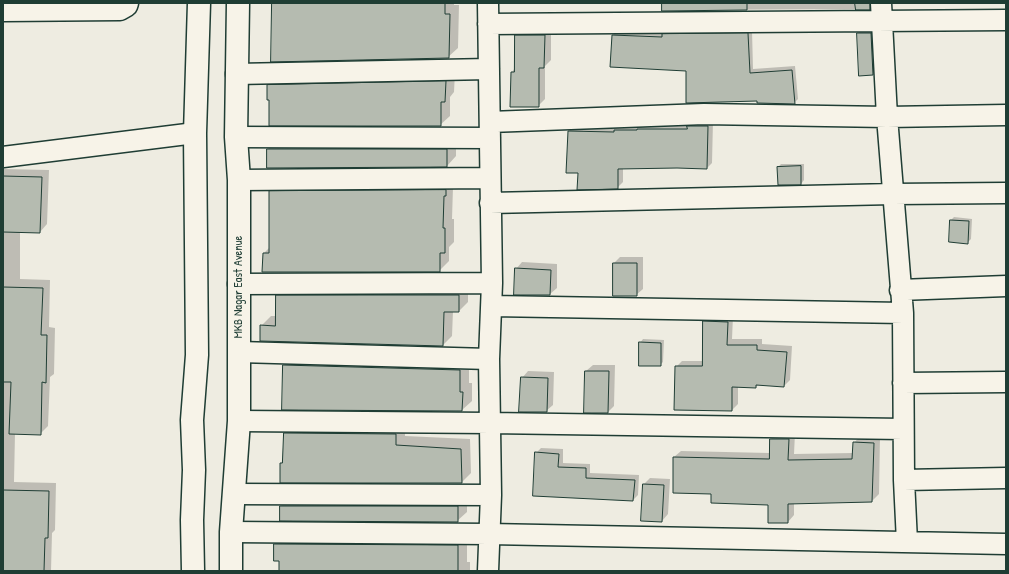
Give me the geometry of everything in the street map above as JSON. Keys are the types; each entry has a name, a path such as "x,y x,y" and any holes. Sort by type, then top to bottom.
{"main road":[{"path":"194,571 192,520 194,470 192,420 197,354 195,133 199,3"},
{"name":"MKB Nagar East Avenue","path":"231,571 231,532 239,421 239,180 236,137 238,3"}],"street":[{"path":"3,11 120,10 127,6 128,3"},
{"path":"488,3 492,283 490,359 491,495 488,571"},
{"path":"488,24 881,12 1006,20"},
{"path":"881,12 887,116 903,313 904,480 907,542"},
{"path":"236,74 489,69"},
{"path":"236,137 490,130 704,114 887,116 1006,115"},
{"path":"3,157 195,133"},
{"path":"239,180 490,178"},
{"path":"490,203 1006,193"},
{"path":"238,284 492,283"},
{"path":"900,290 1006,286"},
{"path":"492,306 903,313"},
{"path":"239,352 490,359"},
{"path":"903,383 1006,382"},
{"path":"239,421 904,429"},
{"path":"904,480 1006,478"},
{"path":"234,494 491,495"},
{"path":"231,532 490,534 1006,544"}],"building":[{"path":"272,3 445,3 445,14 450,14 449,58 271,62"},
{"path":"662,3 747,3 747,10 662,11"},
{"path":"855,3 870,3 870,10 856,10"},
{"path":"748,33 750,73 792,70 795,104 757,103 757,101 686,103 686,71 610,67 612,35 662,37 662,34"},
{"path":"857,33 871,33 873,75 859,76"},
{"path":"515,35 545,35 544,68 539,68 539,107 510,107 511,72 514,72"},
{"path":"446,81 445,102 441,102 441,126 269,126 269,100 267,100 267,85"},
{"path":"687,126 708,126 707,169 618,169 618,189 577,190 578,173 566,173 568,131 614,132 614,130 637,129 687,129"},
{"path":"267,149 447,149 447,167 267,168"},
{"path":"801,166 801,185 778,185 777,167"},
{"path":"3,176 42,177 40,233 3,232"},
{"path":"446,190 446,196 444,196 443,228 445,228 445,253 440,253 440,272 262,272 263,253 269,253 269,191"},
{"path":"950,220 969,221 968,244 949,242"},
{"path":"613,263 637,263 637,296 613,296"},
{"path":"515,268 551,270 550,295 514,295"},
{"path":"3,287 43,288 41,335 47,335 46,383 42,382 41,435 9,434 11,382 3,382"},
{"path":"276,295 459,295 459,312 444,312 443,346 260,341 260,325 275,326"},
{"path":"703,321 728,322 727,345 757,345 757,350 787,352 784,387 756,385 756,388 732,387 732,411 674,410 675,366 702,366"},
{"path":"639,342 661,343 661,366 639,366"},
{"path":"283,365 460,370 460,392 463,392 462,411 282,410"},
{"path":"585,371 609,371 608,413 584,413"},
{"path":"521,377 548,378 547,412 519,412"},
{"path":"284,433 396,434 396,445 461,449 462,483 280,483 280,463 282,463"},
{"path":"770,439 789,439 788,460 852,459 853,442 874,443 872,502 788,504 788,523 768,523 768,505 711,503 711,494 673,493 673,457 769,459"},
{"path":"535,452 559,454 558,467 586,468 586,478 635,480 633,501 533,496"},
{"path":"643,484 664,485 662,522 641,521"},
{"path":"3,490 49,491 48,538 45,538 44,571 3,571"},
{"path":"280,506 458,506 458,522 280,521"},
{"path":"274,544 458,545 458,571 279,571 279,561 274,561"}]}
